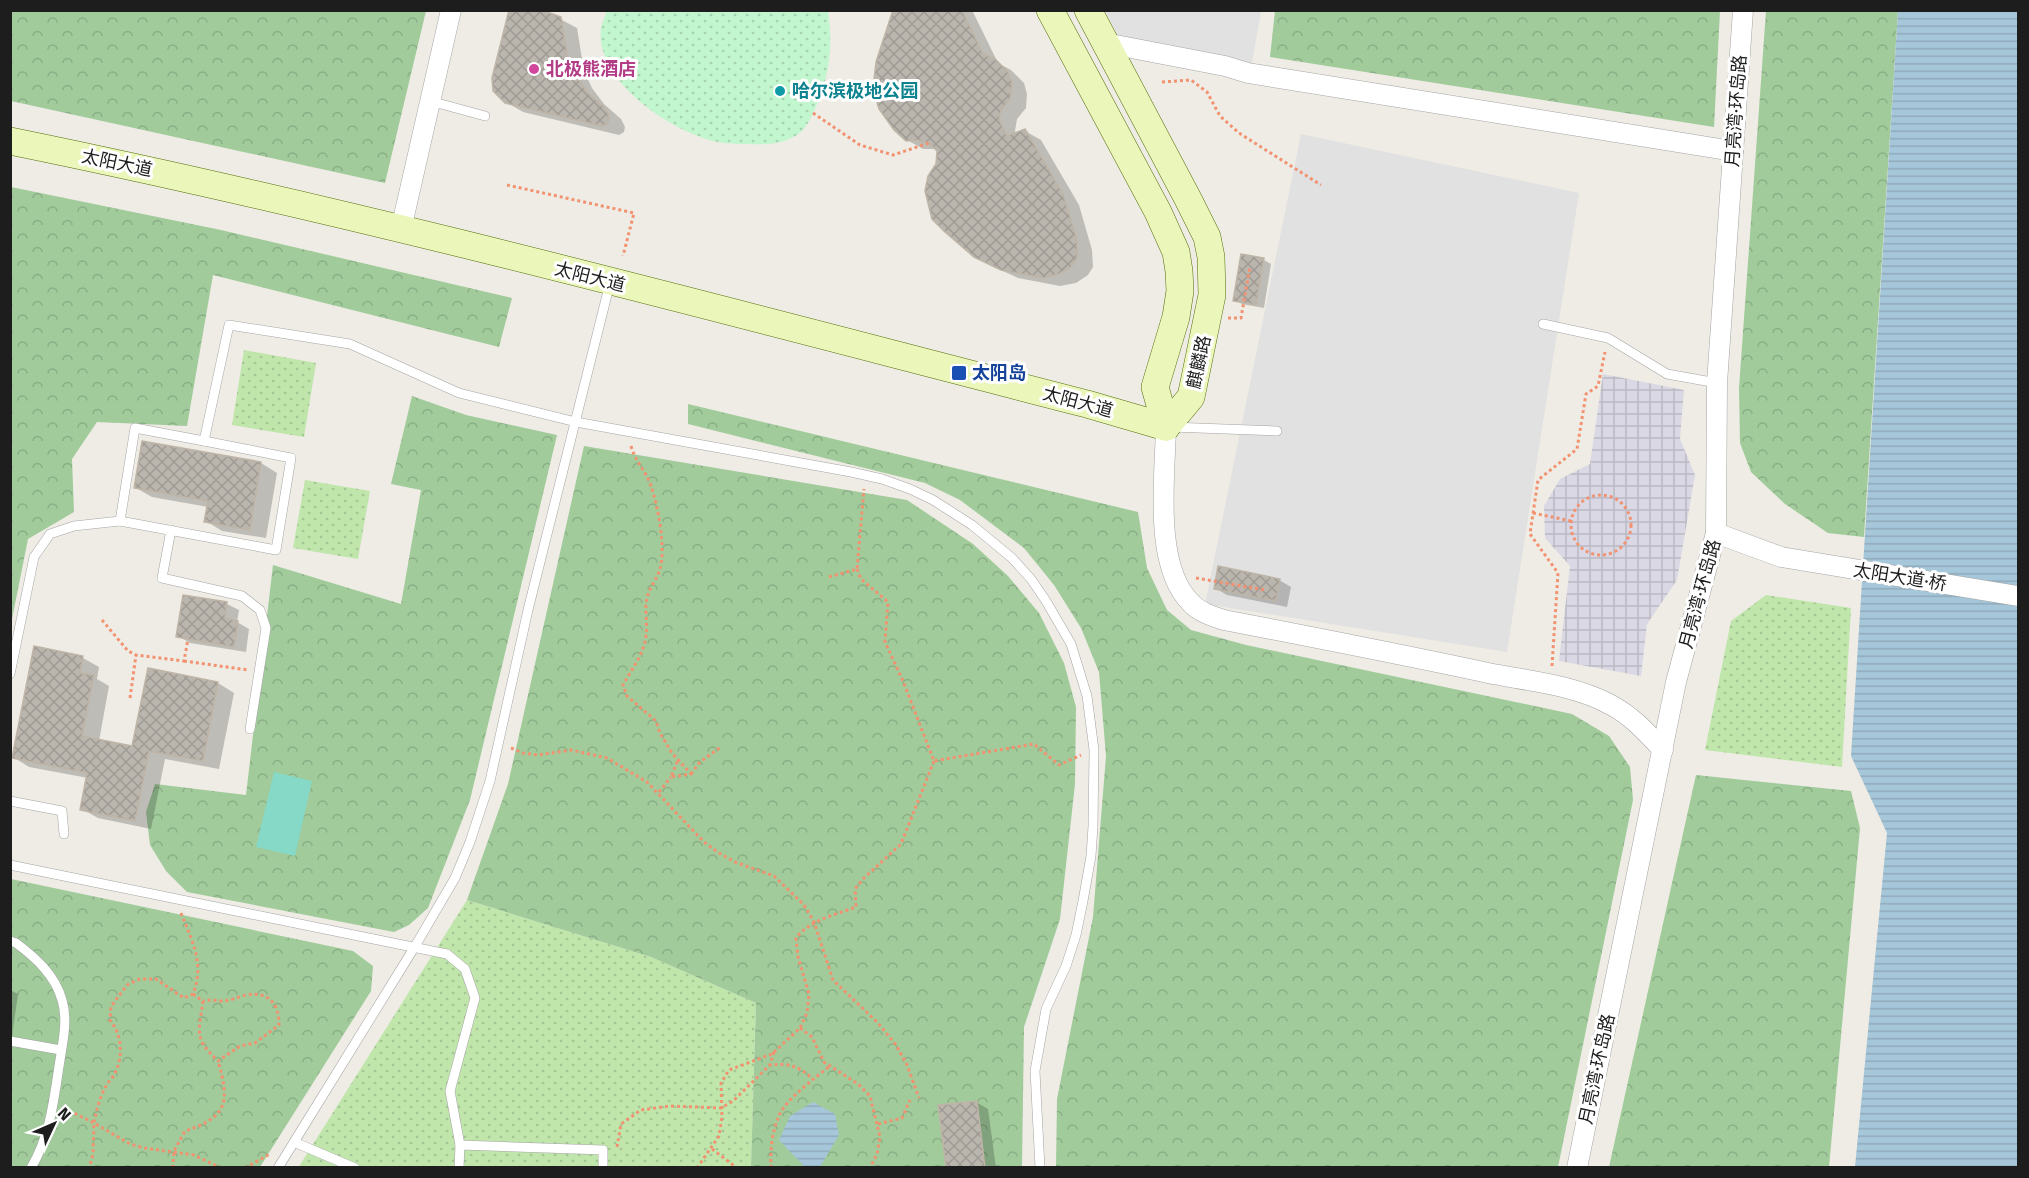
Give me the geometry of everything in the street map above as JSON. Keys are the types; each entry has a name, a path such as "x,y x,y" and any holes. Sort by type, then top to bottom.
{"main road":[{"name":"麒麟路","path":"1050,10 1158,212 1176,252 1180,291 1176,317 1155,387 1166,427"},
{"name":"麒麟路","path":"1088,10 1207,237 1213,276 1208,318 1191,397 1166,427"},
{"name":"太阳大道","path":"10,141 159,171 401,228 1076,401 1166,427"}],"street":[{"path":"401,228 451,10"},
{"name":"月亮湾·环岛路","path":"1577,1167 1676,682 1716,533 1717,383 1743,10"},
{"path":"1105,43 1225,66 1248,73 1733,151"},
{"path":"1166,427 1165,516 1172,573 1179,589 1191,604 1204,613 1224,620 1551,686 1593,697 1611,705 1645,730 1663,750"},
{"name":"太阳大道·桥","path":"1716,533 1781,557 2019,596"}],"lane":[{"path":"430,101 484,116"},
{"path":"278,1167 414,948 455,878 467,851 490,781 528,610 610,282"},
{"path":"1543,324 1608,338 1667,375 1717,383"},
{"path":"204,441 229,325 350,344 459,393 576,422 866,475 910,489 954,512 993,540 1031,579 1071,644 1087,696 1094,750 1091,856 1083,901 1066,966 1046,1009 1035,1071 1040,1167"},
{"path":"1166,427 1277,431"},
{"path":"10,674 34,557 50,534 74,526 120,520 276,550 291,458 135,428 120,520"},
{"path":"171,530 162,578 242,596 260,610 266,628 249,729"},
{"path":"10,801 62,811 64,834"},
{"path":"10,865 447,954 465,969 476,998 450,1091 460,1145 459,1167"},
{"path":"10,942 16,943 44,967 62,999 66,1016 53,1108 31,1167"},
{"path":"10,1041 61,1050"},
{"path":"294,1142 355,1167"},
{"path":"460,1145 603,1150 603,1167"}],"path":[{"path":"1162,82 1191,80 1208,92 1220,116 1239,133 1321,185"},
{"path":"813,113 860,145 893,154 929,143"},
{"path":"507,185 633,213 623,256"},
{"path":"1208,318 1241,318 1250,267"},
{"path":"1551,686 1558,573 1530,534 1538,480 1576,449 1586,394 1598,386 1608,338"},
{"path":"630,432 634,456 645,471 661,521 662,557 660,569 647,598 644,644 623,685 627,696 656,721 660,734 691,774"},
{"path":"697,1167 712,1149 719,1136 722,1117 721,1083 729,1070 775,1051 800,1028 807,1013 809,994 798,957 796,938 803,929 814,922 856,907 855,889 901,844 934,761 885,642 888,602 861,579 857,569 866,475"},
{"path":"1597,495 1617,500 1624,506 1631,525 1624,544 1608,554 1598,555 1581,548 1571,531 1571,521 1573,512 1579,504 1597,495"},
{"path":"1533,513 1571,521"},
{"path":"829,577 857,569"},
{"path":"1172,573 1265,590"},
{"path":"102,620 128,651 136,655 259,672"},
{"path":"184,661 188,639"},
{"path":"130,698 136,655"},
{"path":"498,743 523,753 538,755 571,750 607,758 647,782 704,842 719,853 735,862 774,876 804,905 814,922 833,980 878,1023 896,1045 907,1065 919,1098"},
{"path":"934,761 1034,744 1059,765 1094,750"},
{"path":"671,777 691,774 700,762 721,747"},
{"path":"658,793 671,777 678,760"},
{"path":"89,1167 93,1155 96,1111 106,1085 119,1066 120,1042 118,1030 110,1020 111,1007 127,985 140,979 156,979 184,998 193,994 199,979 194,946 176,900"},
{"path":"193,994 203,1001 213,999 222,1001 248,995 263,996 273,1001 279,1013 279,1025 267,1036 255,1043 240,1046 218,1062"},
{"path":"173,1167 174,1150 184,1131 198,1126 220,1111 225,1101 226,1092 218,1062 205,1049 199,1038 203,1001"},
{"path":"800,1028 812,1037 824,1062 858,1084 870,1096 880,1137 877,1154 870,1167"},
{"path":"615,1157 621,1124 641,1110 669,1106 721,1108 733,1101 770,1065 775,1051"},
{"path":"770,1065 783,1064 800,1068 813,1079"},
{"path":"771,1167 770,1154 779,1115 813,1079 830,1066"},
{"path":"878,1124 902,1118 910,1100"},
{"path":"53,1108 76,1114 130,1144 194,1155 221,1167"},
{"path":"712,1149 737,1167"}],"green space":[{"path":"11,10 426,11 385,183 11,101"},
{"path":"607,11 828,11 829,61 820,97 811,118 803,130 795,136 776,143 763,144 717,142 676,126 638,100 609,66 602,47 601,28"},
{"path":"1275,11 1720,11 1714,127 1270,57"},
{"path":"1766,11 1898,11 1864,537 1828,533 1785,504 1751,472 1740,443 1739,388"},
{"path":"11,187 221,230 512,298 499,347 213,275 187,426 97,422 72,459 74,512 28,539 11,624"},
{"path":"244,350 316,363 304,437 232,425"},
{"path":"412,396 466,415 557,435 470,800 428,908 409,925 394,932 187,892 166,871 150,845 146,812 155,784 246,795 273,565 401,604 421,490 391,484"},
{"path":"688,404 1138,512 1147,568 1167,610 1191,630 1246,645 1572,714 1609,736 1630,767 1633,800 1558,1167 1056,1167 1057,1099 1093,917 1106,756 1099,672 1081,628 1054,585 1024,548 960,500 925,483 688,424"},
{"path":"584,446 907,500 973,544 1008,576 1039,613 1064,663 1076,707 1075,784 1060,919 1024,1027 1022,1167 751,1167 756,1003 651,957 467,900 508,784"},
{"path":"305,480 370,491 358,559 293,548"},
{"path":"1766,595 1851,608 1842,767 1705,750 1731,621"},
{"path":"1696,775 1851,791 1860,828 1829,1167 1609,1167"},
{"path":"11,879 353,951 373,966 371,991 260,1167 11,1168"},
{"path":"467,900 651,957 756,1003 751,1167 298,1168"}],"shaded area":[{"path":"1105,11 1261,11 1252,63 1118,36"},
{"path":"1898,11 2018,11 2018,1167 1855,1167 1887,833 1851,756"},
{"path":"1301,134 1579,193 1507,652 1205,604"},
{"path":"1603,374 1684,390 1680,439 1695,475 1677,580 1647,624 1641,676 1559,661 1570,566 1545,538 1544,506 1560,479 1590,464"},
{"path":"274,772 312,781 295,856 256,847"},
{"path":"813,1102 835,1114 839,1135 820,1167 802,1167 803,1165 779,1140 790,1116"}],"building":[{"name":"北极熊酒店","path":"509,10 542,10 561,17 568,60 588,93 605,108 609,117 608,123 602,126 505,103 493,91 492,78"},
{"path":"893,10 962,10 983,54 995,59 1008,72 1012,83 1010,99 1001,110 999,120 1007,136 1025,129 1063,194 1077,240 1077,258 1071,267 1059,274 1043,278 1001,270 974,257 932,219 925,191 928,176 936,164 937,151 929,143 917,140 906,141 894,130 879,109 873,89 876,62"},
{"path":"1241,254 1264,258 1256,305 1233,301"},
{"path":"142,441 261,462 250,530 204,522 208,501 134,488"},
{"path":"1218,566 1280,579 1276,601 1214,589"},
{"path":"183,595 227,602 225,618 238,621 234,647 176,637"},
{"path":"34,646 83,656 80,673 94,675 82,736 132,746 148,668 218,682 203,761 149,751 135,821 80,810 87,773 12,758"},
{"path":"977,1101 985,1168 946,1168 938,1105"}],"place":[{"name":"北极熊酒店","path":"534,69"},
{"name":"哈尔滨极地公园","path":"780,91"},
{"name":"太阳岛","path":"959,373"}]}
